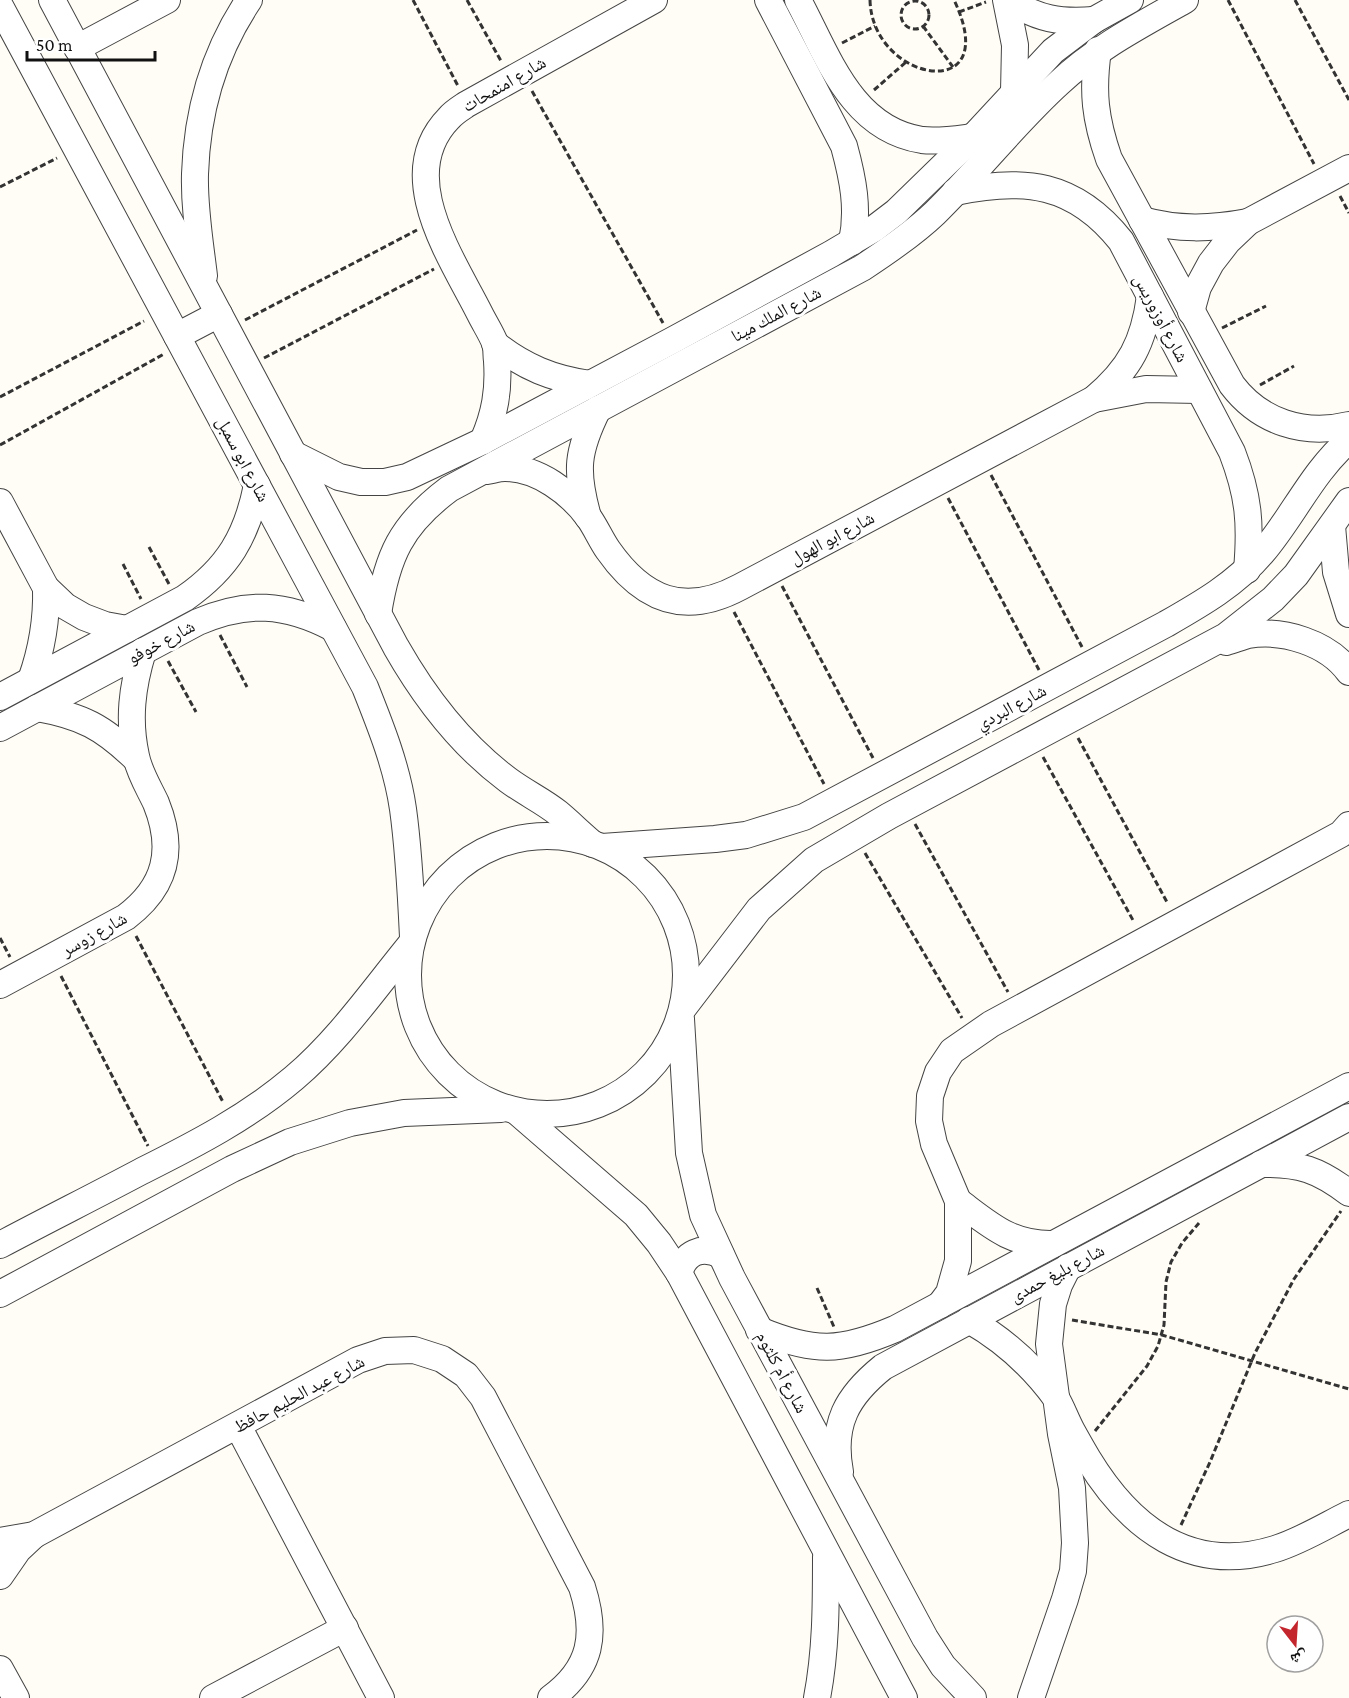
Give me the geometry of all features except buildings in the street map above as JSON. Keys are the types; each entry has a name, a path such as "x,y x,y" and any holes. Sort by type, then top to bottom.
{"street":[{"path":"77,48 167,0"},
{"path":"206,291 197,218 195,176 197,135 206,94 219,55 237,17 249,0"},
{"path":"798,0 843,84 857,105 876,122 899,134 924,140 973,137"},
{"path":"1007,0 1047,19 1071,22 1094,20"},
{"path":"1007,0 1015,45 1014,92"},
{"name":"شارع الملك مينا","path":"293,454 339,477 362,482 385,482 407,477 483,441 673,340 852,242 882,222 910,200 973,137 1053,51 1094,20 1130,0"},
{"name":"شارع الملك مينا","path":"378,614 382,586 396,548 413,520 430,503 449,489 862,268 912,234 956,192 1041,100 1078,66 1098,50 1185,0"},
{"name":"شارع امنمحات","path":"483,441 496,404 498,384 495,344 434,221 425,187 426,162 434,138 448,118 467,104 654,1"},
{"path":"766,1 844,146 855,196 856,222 852,242"},
{"path":"0,1294 232,1169 290,1142 350,1123 404,1113 513,1110 542,1114 568,1112 594,1106 617,1095 639,1080 657,1061 671,1039 681,1012 686,977 683,945 672,914 654,886 630,864 597,846 557,812 508,780 455,732 414,679 77,48 61,3"},
{"name":"شارع ابو سمبل","path":"0,6 365,687 394,766 403,808 412,940"},
{"name":"شارع أوزوريس","path":"1098,50 1094,78 1094,106 1106,150 1225,374 1242,398 1262,413 1284,424 1307,429 1331,429 1349,425"},
{"path":"821,101 830,104 839,100 843,93 843,84"},
{"path":"1191,312 1198,287 1211,263 1228,241 1248,222 1349,168"},
{"name":"شارع أوزوريس","path":"956,192 985,186 1016,184 1047,189 1075,200 1100,218 1121,241 1232,452 1243,480 1249,509 1250,539 1247,570"},
{"path":"1100,218 1098,199 1112,187 1124,186"},
{"path":"1142,220 1166,227 1194,229 1248,222"},
{"name":"شارع ابو الهول","path":"481,472 505,468 528,472 551,483 588,517 607,549 623,570 640,586 659,597 681,602 703,602 725,595 774,570 1094,399 1113,383 1128,364 1140,343 1147,320 1150,296"},
{"path":"179,340 223,322"},
{"name":"شارع امنمحات","path":"495,344 512,357 539,372 569,381 590,384"},
{"name":"شارع ابو الهول","path":"1094,399 1146,389 1199,390"},
{"path":"1218,425 1232,428 1241,424 1244,419 1242,398"},
{"name":"شارع ابو الهول","path":"588,517 580,490 580,462 586,434 598,409"},
{"name":"شارع البردي","path":"597,846 746,835 804,817 1057,683 1200,604 1247,570 1276,536 1326,463 1349,440"},
{"path":"407,477 409,495 418,502 430,503"},
{"name":"شارع خوفو","path":"0,697 182,600 204,585 220,569 245,530 257,485"},
{"path":"681,1012 759,909 814,860 854,835 1202,649 1248,620 1296,575 1349,501"},
{"path":"0,502 46,588 65,606 84,617 105,625 127,629"},
{"path":"1332,526 1336,572 1349,614"},
{"path":"31,680 45,635 46,588"},
{"path":"182,600 193,598 200,603 204,619"},
{"name":"شارع خوفو","path":"0,728 204,619 243,608 266,607 290,610 333,627"},
{"path":"1202,649 1248,635 1290,636 1329,653 1349,672"},
{"name":"شارع زوسر","path":"0,985 126,918 142,906 154,890 163,872 166,853 165,833 157,807 136,759 132,732 131,705 135,678 151,647"},
{"path":"1057,683 1076,716"},
{"name":"شارع زوسر","path":"37,708 65,713 92,724 116,739 136,759"},
{"path":"940,1305 949,1293 958,1262 958,1201 934,1144 929,1121 930,1096 938,1072 952,1051 972,1035 1017,1009 1346,830"},
{"path":"597,846 561,837 529,838 498,845 469,860 444,881 425,908 412,940 407,973 410,1004 420,1032 435,1058 456,1081 481,1098 513,1110 636,1215 659,1243 679,1273 904,1698"},
{"path":"0,1245 234,1123 281,1089 323,1050 412,940"},
{"name":"شارع أم كلثوم","path":"681,1012 689,1153 703,1215 759,1330 925,1638 943,1666 973,1698"},
{"name":"شارع بليغ حمدى","path":"759,1330 786,1341 814,1347 843,1347 868,1341 895,1329 1349,1086"},
{"name":"شارع بليغ حمدى","path":"842,1484 837,1457 839,1430 847,1404 862,1384 883,1367 1349,1117"},
{"path":"1261,1164 1284,1164 1307,1168 1329,1177 1346,1201"},
{"path":"1198,1167 1211,1190"},
{"path":"958,1201 1008,1237 1038,1245 1053,1244"},
{"path":"679,1273 681,1264 694,1252 703,1250 721,1255"},
{"path":"1031,1698 1065,1599 1073,1571 1075,1552 1072,1488 1061,1434 1049,1344 1051,1316 1059,1285 1068,1267"},
{"path":"969,1320 987,1330 1019,1356 1057,1400 1082,1449 1110,1491 1133,1517 1158,1536 1187,1550 1216,1556 1247,1556 1276,1549 1349,1514"},
{"path":"895,1329 895,1341 898,1346 908,1352"},
{"name":"شارع عبد الحليم حافظ","path":"0,1575 18,1550 34,1535 358,1360 385,1351 414,1350 442,1359 466,1375 483,1397 582,1587 590,1613 590,1640 582,1665 566,1687 551,1698"},
{"path":"238,1426 381,1698"},
{"name":"شارع عبد الحليم حافظ","path":"0,1541 34,1535"},
{"path":"817,1698 824,1663 826,1634 826,1554"},
{"path":"213,1698 345,1628"},
{"path":"0,1669 16,1698"}],"path":[{"path":"413,0 467,104"},
{"path":"467,0 516,76 673,340"},
{"path":"870,0 875,26 883,40 906,62 933,73 944,72 953,67 964,54 966,45 954,0"},
{"path":"916,0 928,9 929,18 923,26 913,29 903,23 901,13 905,2 916,0"},
{"path":"959,12 990,0"},
{"path":"1228,0 1324,182"},
{"path":"1295,0 1349,100"},
{"path":"825,51 875,26"},
{"path":"923,26 953,67"},
{"path":"857,105 906,62"},
{"path":"0,187 76,148"},
{"path":"223,322 434,221"},
{"path":"247,367 453,259"},
{"path":"1205,337 1266,306"},
{"path":"0,397 164,311"},
{"path":"0,445 179,340"},
{"path":"1242,398 1294,366"},
{"path":"982,458 1091,664"},
{"path":"940,481 1057,683"},
{"path":"149,547 182,600"},
{"path":"123,564 150,617"},
{"path":"774,570 882,776"},
{"path":"725,595 833,802"},
{"path":"204,619 247,687"},
{"path":"151,647 196,712"},
{"path":"1076,716 1177,922"},
{"path":"1033,739 1143,940"},
{"path":"906,807 1017,1009"},
{"path":"854,835 972,1035"},
{"path":"126,918 234,1123"},
{"path":"52,958 157,1164"},
{"path":"1173,1543 1252,1362 1294,1280 1346,1201"},
{"path":"1082,1449 1147,1366 1158,1346 1162,1335 1166,1282 1171,1262 1182,1243 1205,1215"},
{"path":"817,1288 843,1347"},
{"path":"1051,1316 1162,1335 1349,1389"}]}
